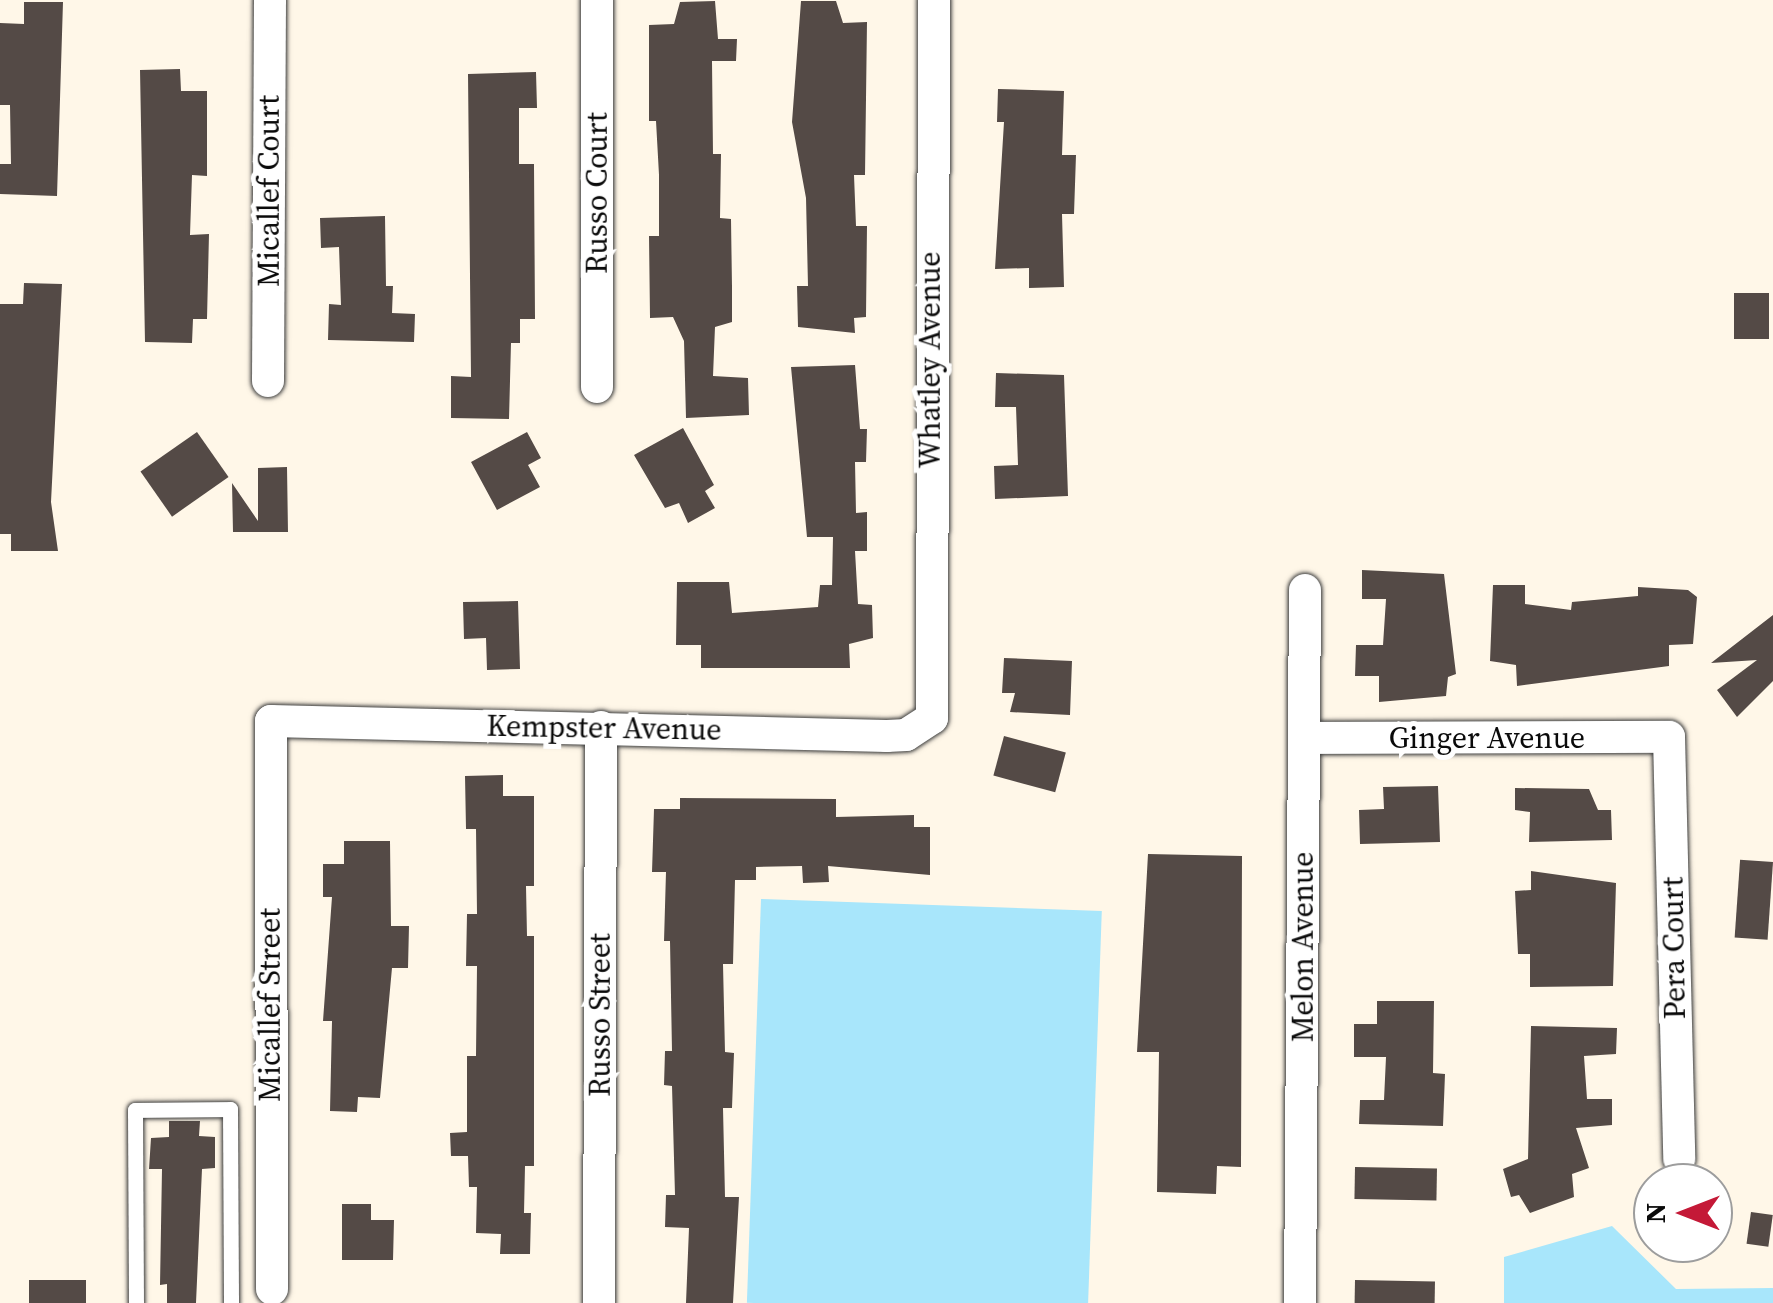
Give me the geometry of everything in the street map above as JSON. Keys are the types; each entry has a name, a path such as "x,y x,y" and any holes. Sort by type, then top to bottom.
{"street":[{"name":"Micallef Court","path":"268,382 270,0"},
{"name":"Russo Court","path":"596,0 597,387"},
{"name":"Whatley Avenue","path":"932,718 934,0"},
{"name":"Melon Avenue","path":"1300,1303 1305,590"},
{"name":"Kempster Avenue","path":"271,722 906,735 932,718"},
{"name":"Micallef Street","path":"271,722 272,1289"},
{"name":"Russo Street","path":"599,1303 601,727"},
{"name":"Ginger Avenue","path":"1304,738 1669,737"},
{"name":"Pera Court","path":"1669,737 1679,1159"}],"lane":[{"path":"136,1303 135,1110 211,1109 230,1109 232,1303"}],"water":[{"path":"761,899 1102,911 1088,1303 747,1303"},
{"path":"1612,1226 1633,1247 1633,1263 1650,1263 1676,1289 1773,1288 1773,1303 1504,1303 1504,1257"}],"building":[{"path":"715,1 718,39 737,39 736,61 712,61 713,154 721,154 720,218 731,219 732,287 732,322 715,327 713,376 748,378 749,415 686,418 684,341 673,317 650,318 649,236 659,236 659,175 656,121 649,121 649,25 674,24 680,2"},
{"path":"801,1 836,1 843,23 867,22 865,175 854,175 856,226 867,226 866,317 854,318 855,333 798,327 797,286 808,286 806,198 792,122"},
{"path":"24,2 63,2 57,196 0,194 0,164 11,164 10,105 0,105 0,23 24,24"},
{"path":"180,69 181,91 207,91 207,176 192,175 190,235 209,234 207,319 193,319 192,343 145,342 140,70"},
{"path":"536,72 537,108 519,108 519,164 534,164 535,319 520,319 520,343 511,343 509,419 451,418 451,376 471,377 468,74"},
{"path":"998,89 1064,91 1062,155 1076,155 1074,214 1062,214 1064,287 1029,288 1029,268 995,269 1004,122 997,122"},
{"path":"385,216 386,286 393,286 392,313 415,314 414,342 328,340 329,304 341,305 339,247 321,248 320,218"},
{"path":"24,283 62,284 51,502 58,551 11,551 11,534 0,534 0,304 23,304"},
{"path":"1734,293 1769,293 1769,339 1734,339"},
{"path":"855,365 860,429 867,429 866,462 855,462 856,513 867,512 867,551 855,551 858,604 872,605 873,638 849,644 850,668 701,668 701,645 676,645 677,582 729,582 732,613 818,607 820,585 832,585 833,537 807,537 791,367"},
{"path":"996,373 1064,375 1068,496 995,499 994,466 1018,465 1016,407 995,407"},
{"path":"683,428 714,485 705,491 715,508 688,523 679,503 665,508 634,455"},
{"path":"197,432 229,477 172,517 140,472"},
{"path":"527,432 541,458 528,465 540,487 497,510 471,462"},
{"path":"287,467 288,532 233,532 232,483 258,521 258,468"},
{"path":"1362,570 1444,574 1456,674 1448,677 1446,696 1379,702 1379,676 1355,676 1356,645 1383,645 1386,599 1362,599"},
{"path":"1493,585 1525,585 1525,604 1571,610 1572,602 1638,596 1638,587 1688,590 1697,597 1693,644 1669,645 1669,666 1517,686 1516,665 1490,661"},
{"path":"518,601 520,669 487,670 486,638 464,639 463,602"},
{"path":"1773,615 1773,681 1737,717 1717,690 1757,660 1711,663"},
{"path":"1004,658 1072,661 1070,715 1010,712 1015,693 1002,693"},
{"path":"1004,736 1066,753 1055,792 993,776"},
{"path":"503,775 503,796 534,796 534,886 526,886 527,936 534,936 534,1166 525,1166 524,1213 531,1213 530,1254 500,1254 501,1234 476,1233 477,1187 469,1187 468,1156 451,1156 450,1133 467,1132 467,1056 476,1056 477,966 466,966 467,914 477,914 476,829 466,829 465,776"},
{"path":"1438,786 1440,842 1360,844 1359,810 1384,809 1383,787"},
{"path":"1515,788 1589,789 1598,810 1611,810 1612,840 1529,842 1530,812 1515,810"},
{"path":"680,798 836,799 836,817 914,815 914,827 930,827 930,875 828,866 829,882 803,883 802,866 756,867 756,880 735,880 733,964 723,964 725,1052 734,1053 732,1108 723,1108 725,1197 739,1197 733,1303 686,1303 689,1228 665,1227 666,1195 675,1195 672,1086 664,1085 665,1051 672,1051 670,941 664,941 666,872 652,872 654,809 680,809"},
{"path":"344,841 390,841 391,926 409,926 408,968 392,968 380,1098 358,1097 357,1112 330,1111 332,1021 323,1021 332,897 323,897 323,864 344,864"},
{"path":"1148,854 1242,856 1241,1167 1217,1166 1216,1194 1157,1192 1159,1052 1137,1052"},
{"path":"1740,860 1773,862 1768,940 1735,938"},
{"path":"1531,871 1616,883 1613,986 1530,987 1530,954 1518,954 1515,891 1531,890"},
{"path":"1377,1001 1434,1001 1433,1073 1445,1074 1443,1126 1359,1124 1360,1100 1384,1100 1386,1057 1354,1057 1354,1024 1377,1024"},
{"path":"1531,1026 1617,1028 1616,1054 1584,1056 1587,1099 1612,1099 1612,1125 1576,1128 1589,1168 1572,1174 1574,1197 1530,1213 1519,1195 1511,1197 1503,1169 1528,1159"},
{"path":"169,1121 200,1121 199,1136 215,1137 215,1168 202,1169 196,1303 167,1303 167,1284 160,1285 162,1169 149,1169 151,1138 169,1137"},
{"path":"1355,1167 1437,1168 1436,1200 1354,1199"},
{"path":"342,1204 371,1204 371,1220 394,1220 393,1260 342,1260"},
{"path":"1751,1212 1773,1215 1768,1247 1747,1244"},
{"path":"29,1280 86,1280 86,1303 29,1303"},
{"path":"1355,1280 1435,1281 1435,1303 1355,1303"}]}
